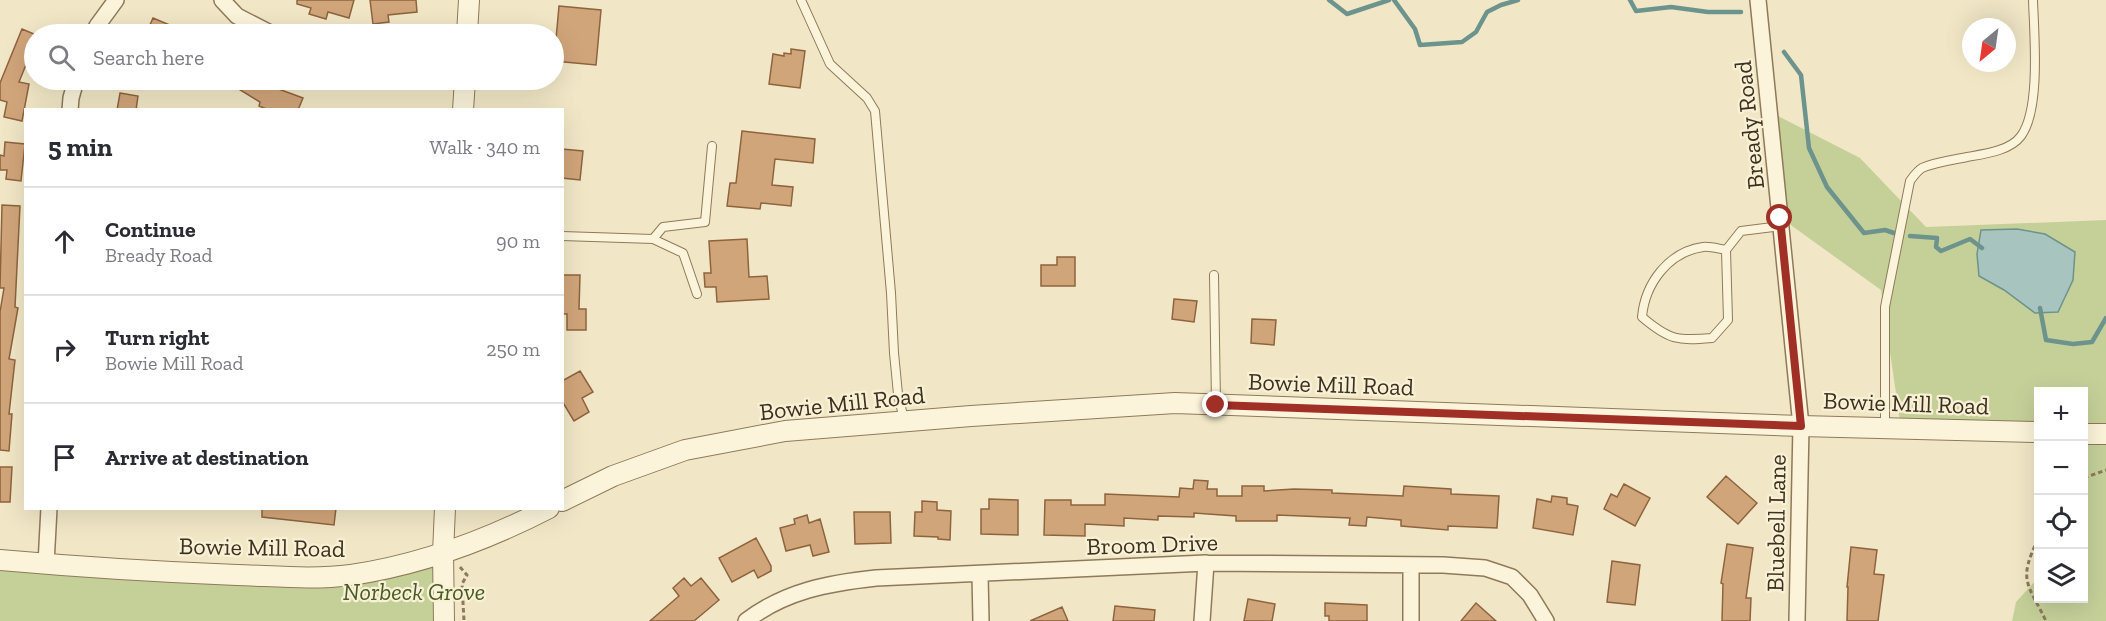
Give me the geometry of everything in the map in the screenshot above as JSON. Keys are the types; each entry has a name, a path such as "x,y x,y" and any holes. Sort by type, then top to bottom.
{"street":[{"path":"98,24 116,0"},
{"path":"222,0 237,16 253,24"},
{"path":"468,24 469,0"},
{"name":"Bready Road","path":"1758,0 1801,426"},
{"path":"70,108 73,90"},
{"path":"463,108 464,90"},
{"name":"Bowie Mill Road","path":"564,500 613,476 686,450 785,431 1175,403 1801,426 2034,432"},
{"name":"Bluebell Lane","path":"1797,621 1801,426"},
{"path":"2088,434 2106,434"},
{"path":"46,564 49,510"},
{"path":"444,621 445,510"},
{"name":"Bowie Mill Road","path":"0,560 303,577 347,575 382,570 443,553 523,522 545,510"},
{"path":"1202,621 1206,563"},
{"name":"Broom Drive","path":"746,621 795,594 832,583 876,578 1206,563 1485,567 1503,573 1519,583 1546,621"},
{"path":"1411,621 1412,566"},
{"path":"981,575 981,621"}],"lane":[{"path":"801,0 830,64 867,98 875,111 894,353 898,394 905,421"},
{"path":"1885,428 1885,306 1910,181 1921,169 1991,152 2008,146 2021,136 2031,112 2034,85 2032,0"},
{"path":"653,238 663,227 705,222 712,146"},
{"path":"1726,249 1703,247 1682,254 1657,273 1643,302 1641,317 1660,332 1681,340 1712,338 1728,320 1726,249 1741,231 1781,226"},
{"path":"564,236 653,238 683,253 697,294"},
{"path":"1214,275 1216,405"}],"path":[{"path":"2088,476 2106,470"},
{"path":"2034,549 2026,569 2026,582 2046,621"}],"green space":[{"path":"1770,112 1860,158 1926,227 2106,220 2106,621 2012,621 2016,602 2034,582 2034,603 2088,603 2088,387 2034,387 2034,432 1901,428 1881,290 1781,218"},
{"name":"Norbeck Grove","path":"443,553 444,621 0,621 0,560 303,577"}],"water":[{"path":"2017,229 2045,234 2075,252 2073,280 2058,312 2035,313 2004,290 1979,276 1977,254 1981,230"}],"building":[{"path":"297,0 354,0 349,18 328,12 326,19 309,14 311,8 297,4"},
{"path":"370,0 416,0 417,12 388,15 389,22 373,24"},
{"path":"559,6 601,10 596,65 564,62 564,24 557,24"},
{"path":"153,18 167,24 150,24"},
{"path":"22,29 24,30 24,70 19,82 24,83 24,90 28,90 22,121 4,117 7,102 0,100 0,83"},
{"path":"791,49 805,51 800,88 769,84 773,54 784,56 784,53 791,54"},
{"path":"240,90 281,90 303,98 299,108 264,108 259,106 260,102"},
{"path":"120,93 138,96 136,108 117,108"},
{"path":"742,131 815,139 813,163 775,159 772,185 793,187 791,206 761,203 760,209 727,206 730,183 736,183"},
{"path":"5,142 24,144 21,181 6,179 7,170 0,170 0,155 4,156"},
{"path":"564,149 583,151 580,180 564,178"},
{"path":"2,205 20,206 15,307 18,308 9,359 15,360 9,414 12,414 9,451 0,450 0,312 4,288 0,288"},
{"path":"747,239 749,277 767,276 769,299 717,302 716,287 705,287 704,273 711,273 709,241"},
{"path":"1057,257 1075,257 1075,286 1041,286 1041,265 1057,265"},
{"path":"564,275 580,275 579,309 586,309 586,330 567,330 567,314 564,314"},
{"path":"1174,299 1197,301 1194,322 1172,319"},
{"path":"1252,319 1276,320 1274,345 1251,343"},
{"path":"580,371 593,392 582,398 589,412 574,421 564,404 564,380"},
{"path":"0,467 12,467 10,502 0,502"},
{"path":"1726,476 1757,503 1738,524 1707,497"},
{"path":"1194,480 1208,481 1207,489 1217,489 1217,496 1242,496 1242,486 1264,486 1264,491 1332,490 1332,493 1403,496 1404,486 1451,489 1451,494 1499,496 1497,528 1448,526 1448,530 1401,526 1401,520 1367,517 1366,526 1349,525 1350,518 1277,515 1277,521 1236,521 1236,516 1194,513 1194,517 1158,516 1158,520 1124,518 1124,526 1085,524 1085,536 1044,535 1045,500 1071,500 1071,505 1105,505 1105,494 1179,497 1180,488 1193,489"},
{"path":"1624,484 1650,498 1635,526 1604,509 1611,494 1617,497"},
{"path":"1552,496 1567,498 1567,504 1578,506 1573,535 1533,528 1537,499 1551,502"},
{"path":"989,499 1018,500 1018,535 981,534 981,509 989,509"},
{"path":"922,501 937,502 937,510 951,511 950,540 914,536 915,512 922,512"},
{"path":"262,510 336,510 334,525 262,517"},
{"path":"854,512 890,512 891,543 855,544"},
{"path":"807,515 809,523 820,519 829,552 813,556 810,545 786,551 780,528 795,524 794,519"},
{"path":"756,538 771,566 771,571 758,578 754,570 732,582 719,558"},
{"path":"1727,544 1753,548 1746,598 1751,598 1750,621 1722,621 1723,584 1721,583"},
{"path":"1851,547 1877,550 1874,574 1884,575 1878,621 1847,621 1847,587"},
{"path":"1612,561 1640,565 1635,605 1607,602"},
{"path":"684,578 691,586 701,578 719,600 694,621 650,621 679,596 673,588"},
{"path":"1248,599 1275,604 1272,621 1244,621"},
{"path":"1325,603 1367,605 1367,621 1329,621 1329,616 1325,616"},
{"path":"1476,603 1496,621 1461,621"},
{"path":"1115,606 1155,610 1154,621 1113,621"},
{"path":"1062,607 1068,621 1030,621"}],"waterway":[{"path":"1329,0 1347,14 1389,0"},
{"path":"1394,0 1415,29 1420,45 1462,42 1476,32 1487,12 1518,0"},
{"path":"1630,0 1636,11 1671,7 1708,12 1741,12"},
{"path":"1784,52 1801,75 1809,148 1827,187 1864,233 1885,230 1894,233"},
{"path":"1910,236 1937,238 1936,247 1941,251 1970,239 1982,248"},
{"path":"2040,308 2046,340 2073,344 2092,342 2106,318"}],"route":[{"path":"1216,405 1801,426 1780,218"}]}
